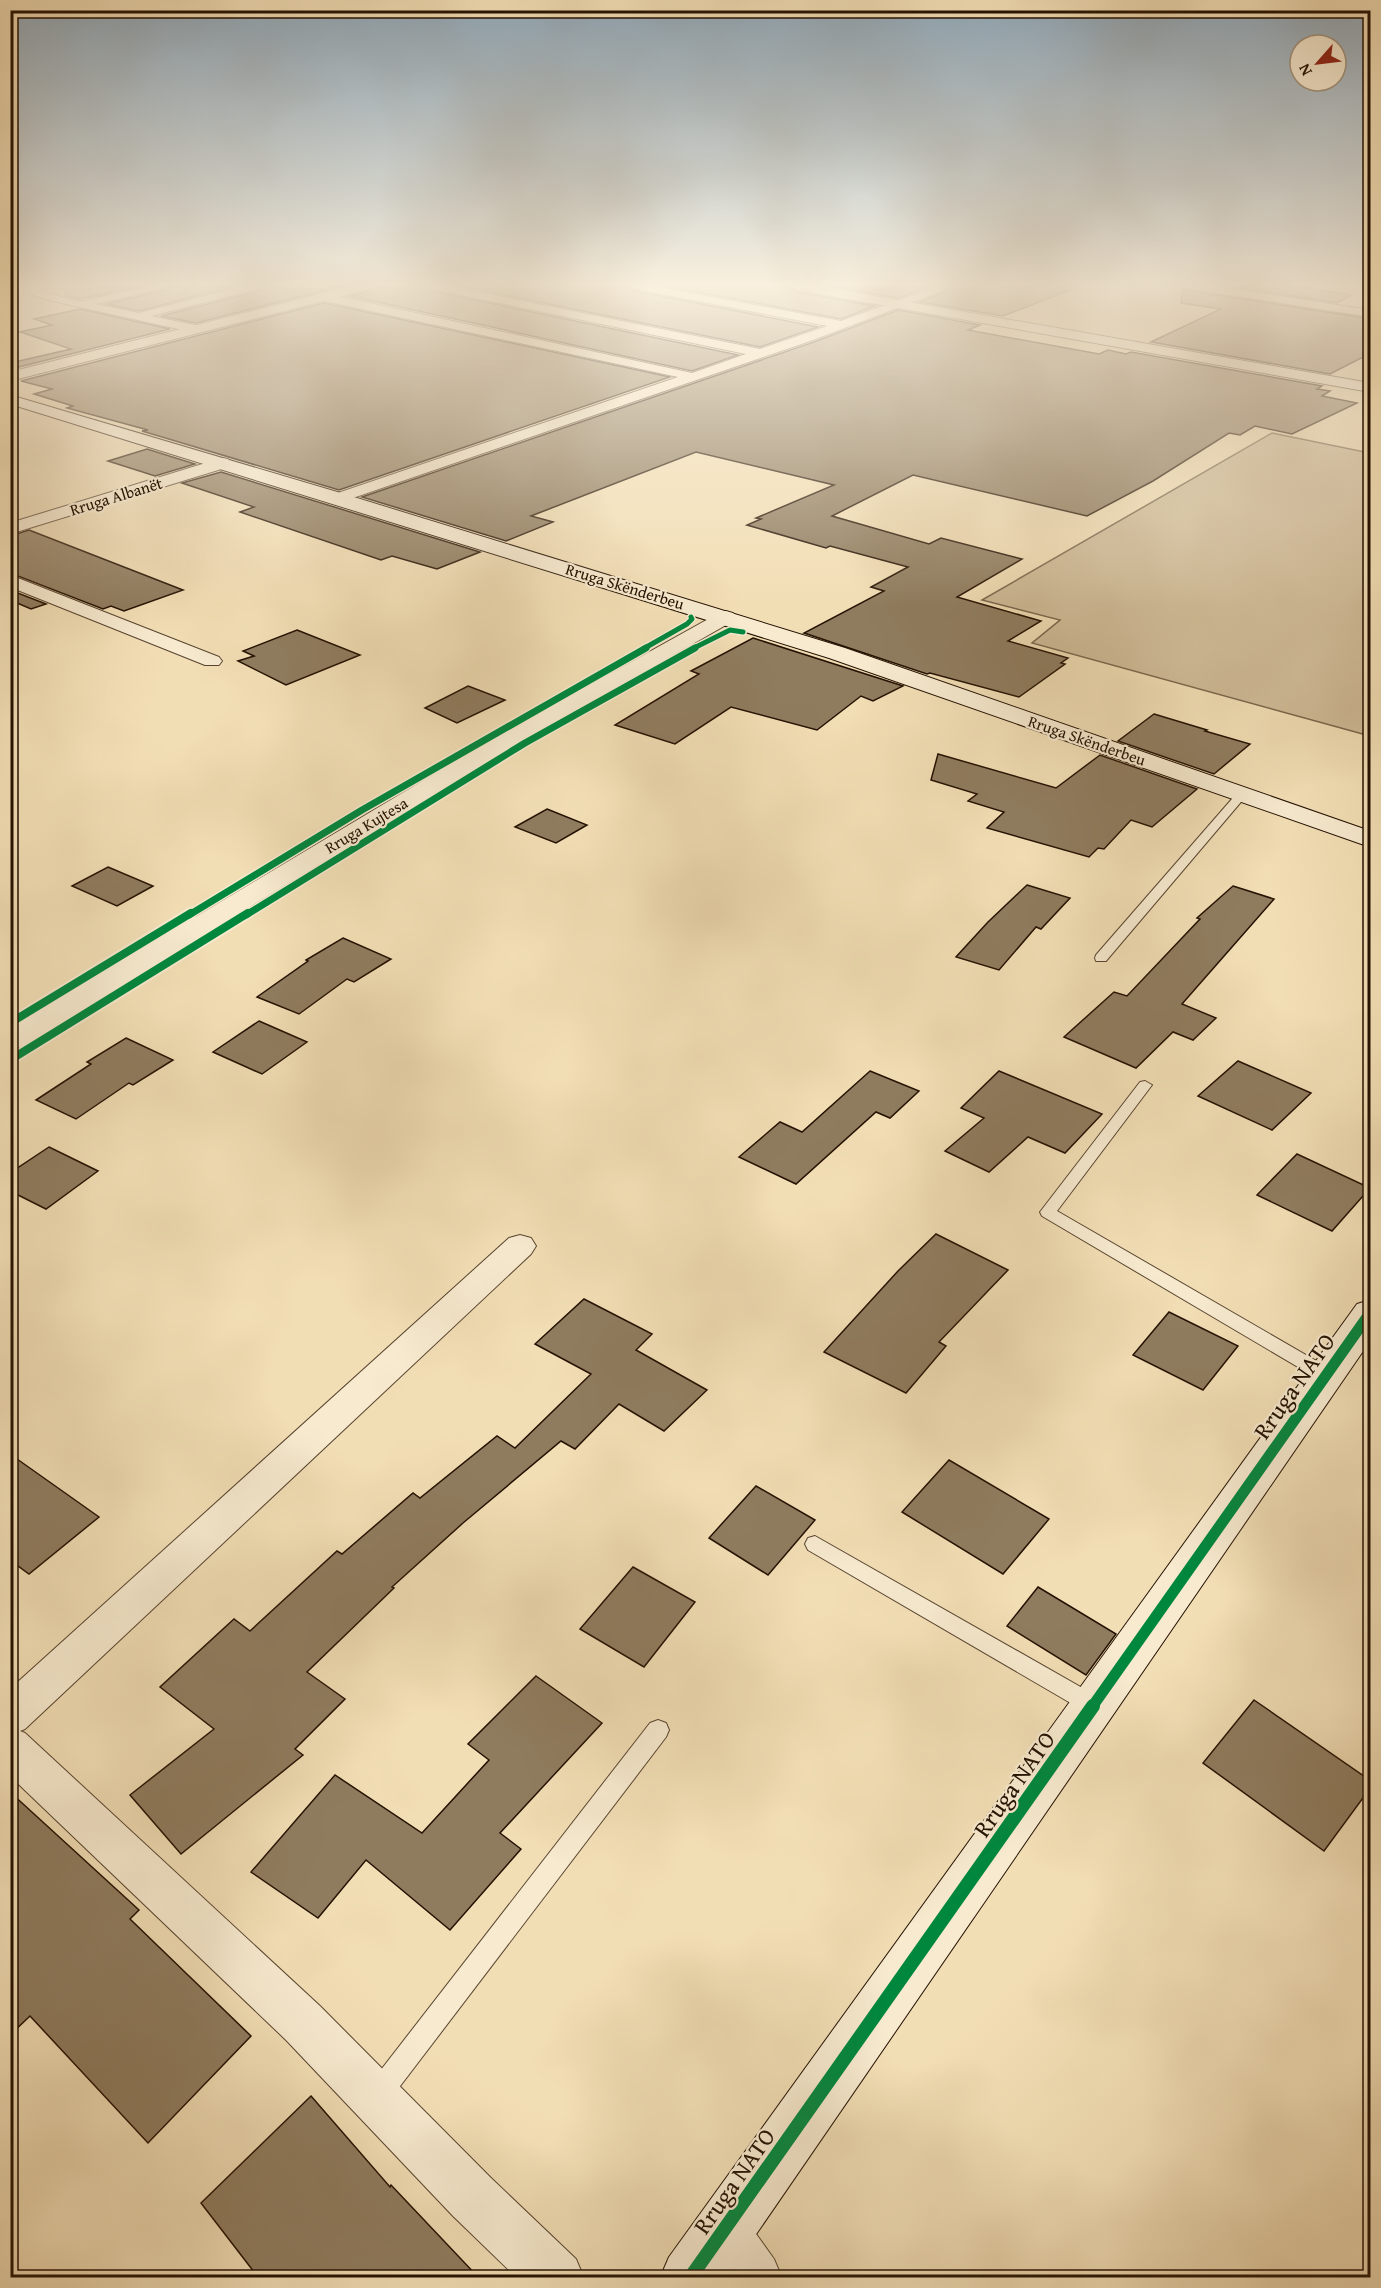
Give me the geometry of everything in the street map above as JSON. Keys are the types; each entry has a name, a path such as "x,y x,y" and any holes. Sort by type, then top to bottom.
{"street":[{"path":"338,498 642,393"},
{"name":"Rruga Skënderbeu","path":"10,399 726,617 837,653 1371,839"},
{"name":"Rruga Albanët","path":"10,529 222,463"},
{"path":"10,580 212,661"},
{"name":"Rruga Kujtesa","path":"10,1041 492,749 726,617"},
{"path":"10,1716 520,1246"},
{"name":"Rruga NATO","path":"690,2277 1371,1313"},
{"path":"10,1747 295,2015 472,2197 557,2277"},
{"path":"722,2232 754,2277"}],"lane":[{"path":"1101,958 1242,794"},
{"path":"1145,1085 1048,1212 1326,1375"},
{"path":"815,1544 1093,1705"},
{"path":"376,2097 658,1730"}],"shaded area":[{"path":"1272,433 1370,453 1370,736 1032,643 1060,620 982,600"}],"building":[{"path":"624,393 339,490 142,431 148,430 67,408 73,406 34,394"},
{"path":"666,393 1327,393 1322,396 1357,403 1292,434 1255,426 1240,435 1229,433 1153,481 1087,516 913,475 832,516 929,544 941,538 1022,559 957,597 1041,621 1008,641 1068,658 1061,663 1065,664 1019,697 927,674 804,633 884,591 871,587 908,567 830,546 826,548 747,525 761,519 756,518 834,485 696,452 531,516 553,522 506,541 362,497"},
{"path":"147,449 195,464 155,476 108,461"},
{"path":"221,472 480,552 437,569 392,556 381,560 240,512 254,507 182,483"},
{"path":"29,530 183,590 124,611 111,606 103,609 10,573 10,536"},
{"path":"10,590 46,604 31,609 10,600"},
{"path":"297,630 360,655 286,685 238,661 254,656 243,651"},
{"path":"753,638 903,686 873,701 861,696 817,730 731,707 675,744 615,725 699,674 691,671"},
{"path":"468,686 505,700 457,723 425,708"},
{"path":"1154,714 1250,744 1214,774 1118,741"},
{"path":"938,754 1056,788 1100,755 1197,789 1152,827 1131,820 1104,849 1098,848 1089,857 987,828 1004,812 968,801 977,794 931,780"},
{"path":"547,809 587,825 556,843 515,827"},
{"path":"108,867 153,886 117,906 72,886"},
{"path":"1027,885 1070,898 1041,929 1036,927 999,970 956,957 988,922"},
{"path":"1233,886 1274,899 1182,1004 1216,1018 1193,1040 1173,1032 1136,1068 1064,1037 1114,992 1127,996 1200,919 1197,918"},
{"path":"343,938 391,959 354,982 347,979 299,1014 257,997 308,961 306,960"},
{"path":"259,1021 307,1042 262,1074 213,1052"},
{"path":"126,1038 173,1060 133,1085 129,1083 76,1119 36,1100 91,1064 87,1062"},
{"path":"1238,1061 1311,1093 1272,1130 1198,1096"},
{"path":"870,1071 919,1091 890,1118 876,1112 796,1184 739,1157 780,1122 802,1132"},
{"path":"999,1071 1102,1114 1065,1153 1028,1137 989,1172 945,1151 984,1118 961,1108"},
{"path":"49,1147 98,1171 46,1209 10,1191 10,1173"},
{"path":"1297,1154 1370,1188 1332,1231 1257,1195"},
{"path":"936,1234 1008,1270 939,1342 946,1346 906,1393 824,1352 898,1271"},
{"path":"584,1299 652,1334 636,1350 707,1390 664,1431 619,1404 575,1449 561,1441 463,1523 392,1587 394,1588 307,1672 345,1699 295,1749 303,1755 181,1854 130,1795 214,1729 160,1687 234,1619 250,1631 337,1551 342,1554 413,1493 420,1498 497,1436 515,1448 591,1374 535,1344"},
{"path":"1169,1312 1238,1346 1203,1390 1133,1355"},
{"path":"10,1454 99,1517 29,1574 10,1560"},
{"path":"949,1460 1049,1519 1003,1574 902,1512"},
{"path":"756,1486 815,1520 768,1575 709,1538"},
{"path":"633,1567 695,1602 644,1667 580,1629"},
{"path":"1038,1587 1116,1634 1086,1675 1007,1626"},
{"path":"536,1676 602,1723 500,1833 521,1849 450,1930 366,1860 318,1918 251,1872 335,1775 422,1833 489,1760 468,1744"},
{"path":"1254,1700 1371,1781 1371,1787 1324,1851 1203,1763"},
{"path":"10,1792 139,1910 130,1919 251,2036 148,2143 30,2016 10,2035"},
{"path":"311,2096 390,2187 391,2185 478,2277 258,2277 201,2203"}],"cycle path":[{"path":"10,1023 362,810 687,624 692,619 691,617"},
{"path":"10,1060 525,743 719,634 730,630 743,632"},
{"path":"690,2278 1370,1313"}]}
